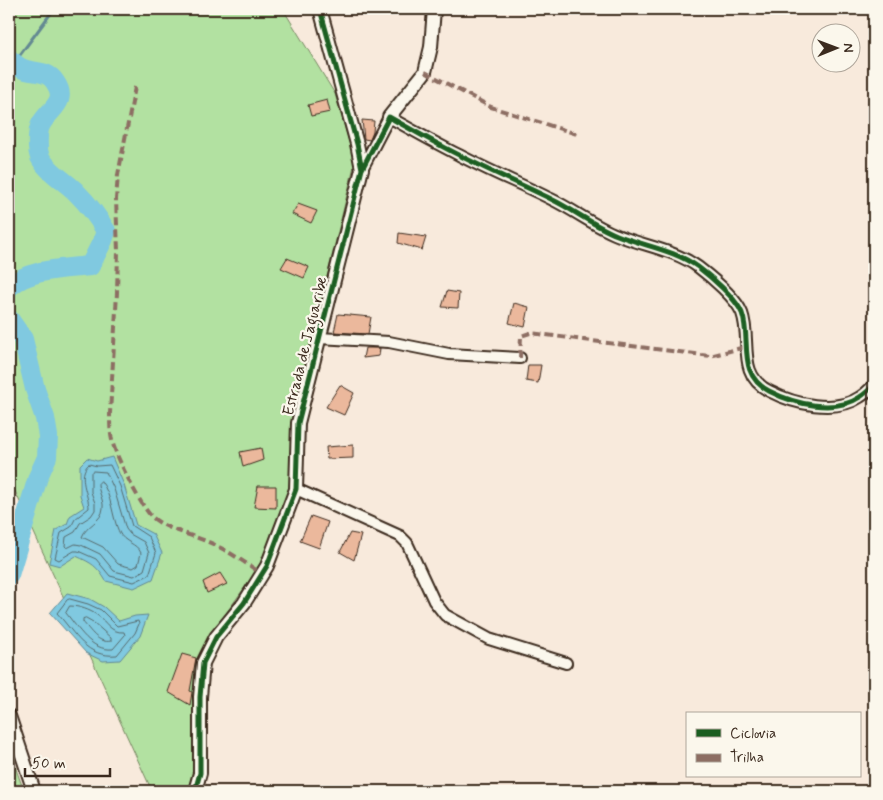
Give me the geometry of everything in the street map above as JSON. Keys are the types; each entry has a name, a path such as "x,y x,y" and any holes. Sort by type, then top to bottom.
{"street":[{"name":"Estrada de Jaguaribe","path":"195,791 200,773 200,697 203,663 216,637 244,603 267,566 296,489 298,424 362,169 320,9"},
{"path":"362,169 389,117 425,72 432,47 434,9"},
{"path":"389,117 459,155 553,200 617,235 682,257 698,267 735,302 742,313 750,371 755,380 768,391 798,403 827,406 843,404 860,398 874,385"},
{"path":"319,338 389,342 449,354 520,358"},
{"path":"296,489 400,536 407,543 434,601 445,615 489,639 566,663"},
{"path":"9,716 34,791"}],"green space":[{"path":"9,9 283,9 335,94 355,162 299,392 292,485 275,539 253,576 213,631 200,662 195,760 190,791 152,791 9,478"},
{"path":"9,750 24,791 9,791"}],"water":[{"path":"112,457 124,485 136,525 153,534 162,553 153,579 134,588 106,581 94,566 76,556 60,566 49,563 56,530 67,524 70,516 84,507 80,495 80,465 87,458 97,461"},
{"path":"67,593 90,599 104,607 119,621 135,616 148,615 140,636 120,660 103,661 86,653 50,613"}],"building":[{"path":"327,100 330,112 311,116 308,105"},
{"path":"362,120 374,121 370,140 364,139"},
{"path":"298,204 317,211 311,223 292,214"},
{"path":"399,233 426,237 422,250 398,243"},
{"path":"287,258 309,267 304,278 281,268"},
{"path":"447,291 459,293 458,308 442,307"},
{"path":"514,303 529,307 525,327 509,323"},
{"path":"338,314 371,317 368,334 334,332"},
{"path":"365,348 380,348 379,356 363,358"},
{"path":"528,365 541,365 538,383 526,381"},
{"path":"340,385 354,393 344,415 326,407"},
{"path":"353,445 353,458 327,459 326,447"},
{"path":"261,448 263,460 243,467 240,452"},
{"path":"258,486 276,486 276,508 254,507"},
{"path":"311,516 328,522 319,548 300,541"},
{"path":"350,533 361,535 354,560 340,552"},
{"path":"220,573 227,584 207,593 203,582"},
{"path":"182,654 196,658 190,691 192,692 190,705 168,692"}],"waterway":[{"path":"14,63 54,9"},
{"path":"9,59 21,68 48,75 59,89 59,100 40,127 38,140 40,157 84,201 106,231 90,266 37,273 17,281 9,287"},
{"path":"9,319 23,339 35,389 45,418 48,436 47,457 38,477 9,575"}],"marked path":[{"path":"425,72 491,107 580,135"},
{"path":"135,87 118,175 116,199 118,251 110,413 112,440 130,483 142,504 153,518 172,529 221,548 262,574"},
{"path":"520,358 521,336 530,333 710,356 745,347"}],"cycle path":[{"path":"195,791 200,773 200,697 203,663 216,637 244,603 267,566 296,489 298,423 362,169 357,144 320,9"},
{"path":"362,169 389,117 470,161 540,193 592,223 627,239 679,256 698,267 723,288 739,307 745,323 747,356 752,375 759,384 769,391 790,400 827,406 850,402 862,396 874,385"}]}
